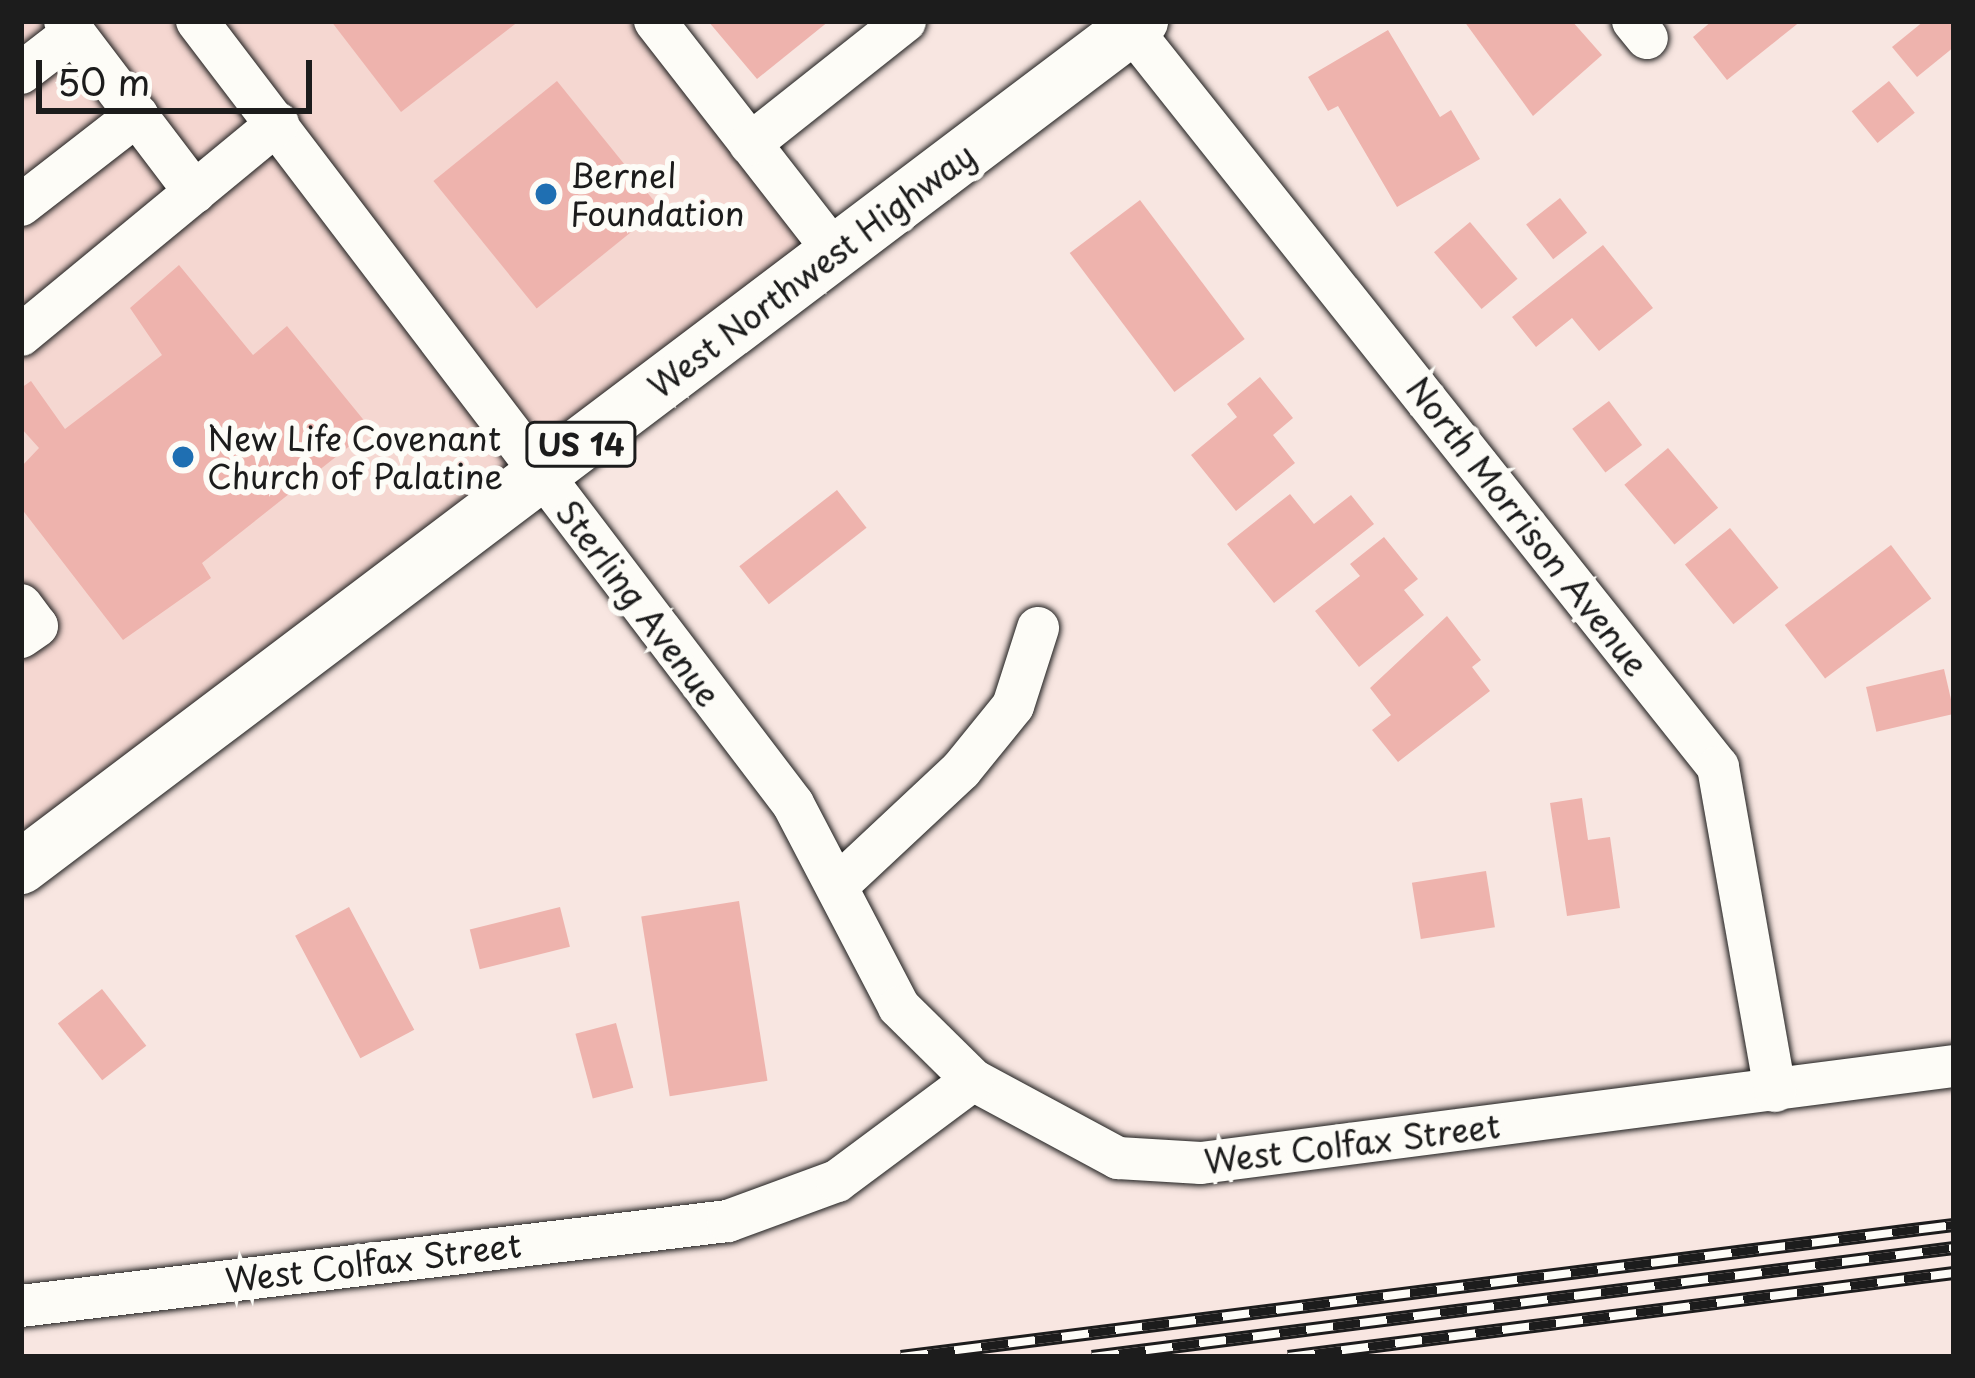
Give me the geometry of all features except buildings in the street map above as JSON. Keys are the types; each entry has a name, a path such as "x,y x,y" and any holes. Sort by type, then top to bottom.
{"main road":[{"name":"West Northwest Highway","path":"21,867 1136,25"}],"street":[{"name":"Sterling Avenue","path":"197,21 793,804 899,1007 973,1080"},
{"path":"655,21 834,250"},
{"path":"750,143 905,21"},
{"name":"North Morrison Avenue","path":"1136,25 1718,767 1774,1091"},
{"path":"21,73 69,26 196,191"},
{"path":"21,205 137,116"},
{"path":"21,335 278,123"},
{"path":"21,605 37,626 21,637"},
{"path":"837,886 961,770 1013,706 1038,628"},
{"name":"West Colfax Street","path":"21,1306 728,1220 837,1181 973,1080 1118,1158 1201,1163 1954,1066"}],"shaded area":[{"path":"21,21 655,21 834,251 21,867"}],"railway":[{"path":"901,1357 1954,1225"},
{"path":"1092,1357 1954,1248"},
{"path":"1288,1357 1954,1273"}],"place":[{"name":"Bernel Foundation","path":"546,194"},
{"name":"New Life Covenant Church of Palatine","path":"183,457"}]}
